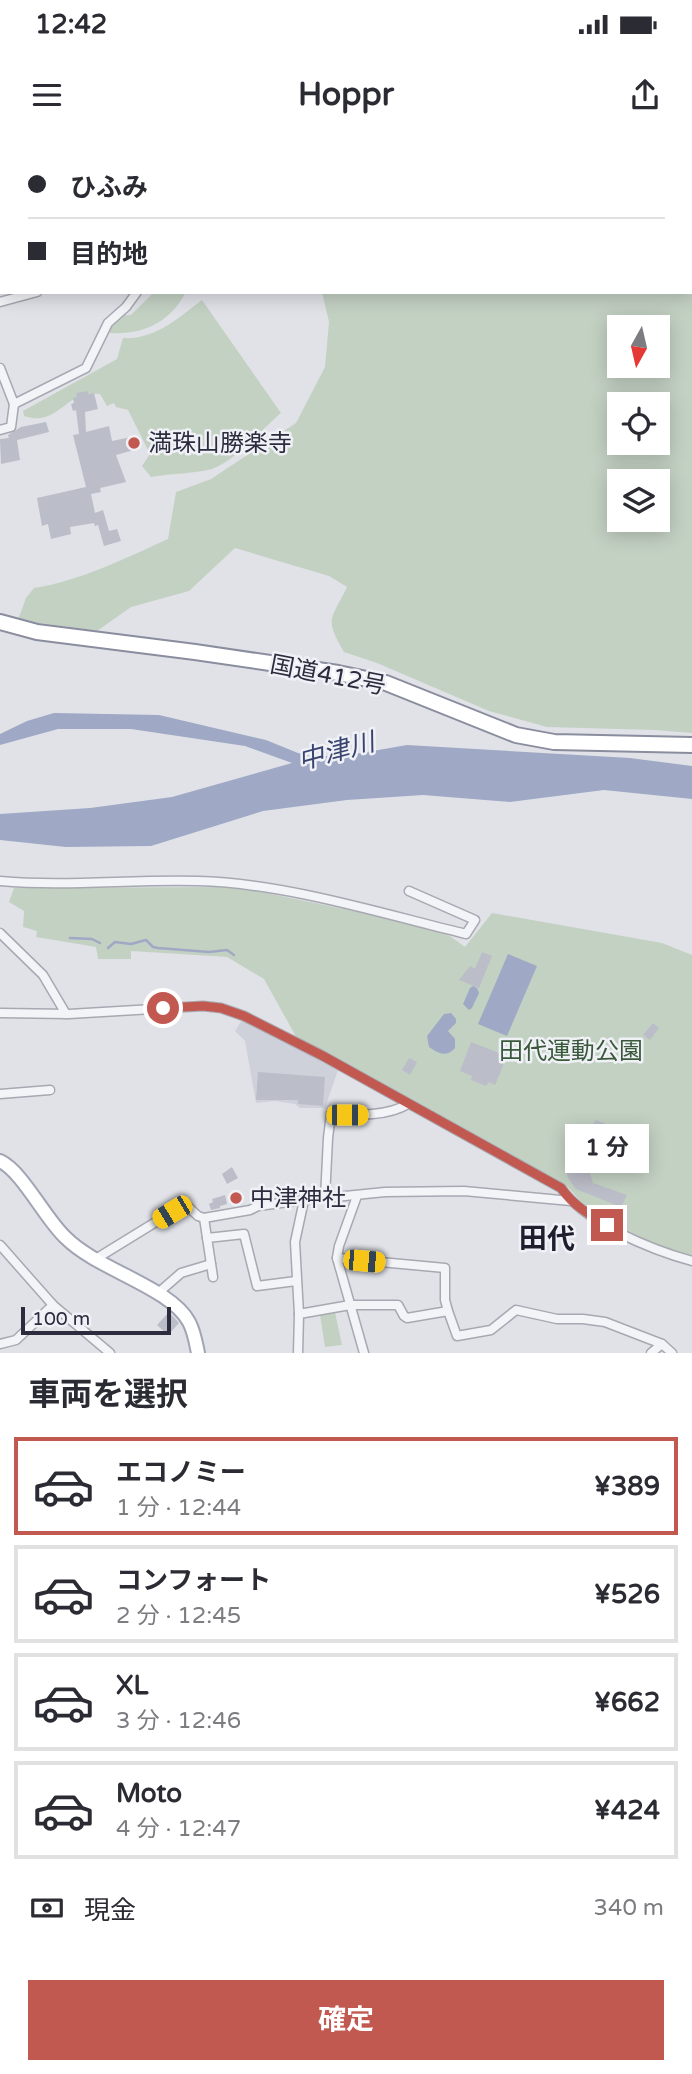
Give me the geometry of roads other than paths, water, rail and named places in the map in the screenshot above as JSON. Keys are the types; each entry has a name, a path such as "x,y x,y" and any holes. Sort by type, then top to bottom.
{"highway":[{"name":"国道412号","path":"0,622 37,632 208,654 338,673 386,683 516,735 554,742 692,745"}],"main road":[{"path":"0,1161 19,1177 60,1232 93,1260 171,1301 191,1326 198,1353"}],"street":[{"path":"0,302 30,294"},
{"path":"14,404 86,368 108,323 136,294"},
{"path":"0,368 14,404 11,427 0,430"},
{"path":"0,881 200,881 244,885 319,899 466,934 475,920 409,891"},
{"path":"0,933 43,975 66,1014"},
{"path":"0,1013 66,1014 203,1006 221,1008 244,1016 323,1056 561,1188 570,1201 583,1212 656,1251 692,1261"},
{"path":"0,1094 50,1090"},
{"path":"325,1198 331,1114 385,1112 408,1104"},
{"path":"204,1218 250,1210 258,1206 385,1192 464,1191 570,1201"},
{"path":"357,1196 338,1246 337,1258 364,1353"},
{"path":"298,1353 295,1242 304,1200"},
{"path":"93,1260 185,1204 204,1218 213,1277"},
{"path":"207,1238 244,1234 257,1286 296,1281"},
{"path":"0,1245 53,1304 110,1353"},
{"path":"337,1258 445,1268 445,1300 457,1336 491,1330 516,1310 557,1320 605,1322 662,1344 672,1353"},
{"path":"157,1294 181,1273 211,1264"},
{"path":"0,1344 16,1340 53,1304"},
{"path":"299,1314 349,1305 398,1305 407,1318 448,1311"},
{"path":"651,1353 662,1344"}],"water":[{"path":"54,713 159,715 266,740 316,757 407,745 630,758 692,766 692,799 604,790 510,802 423,795 347,800 263,811 151,846 66,847 0,840 0,814 90,808 172,797 292,763 245,746 131,729 58,729 0,745 0,734 27,721"},
{"path":"508,954 537,966 507,1036 478,1024"},
{"path":"473,986 479,993 469,1010 463,1004"},
{"path":"451,1013 456,1023 448,1031 455,1039 455,1048 442,1054 429,1047 427,1036 444,1014"}],"waterway":[{"path":"70,938 92,939 100,943"},
{"path":"108,948 115,942 131,944 146,940 158,948 209,952 227,950 234,955"}],"place":[{"name":"満珠山勝楽寺","path":"134,443"},
{"name":"中津神社","path":"236,1198"}],"district":[{"name":"田代","path":"547,1238"}],"water label":[{"name":"中津川","path":"336,751"}],"park label":[{"name":"田代運動公園","path":"571,1051"}]}
